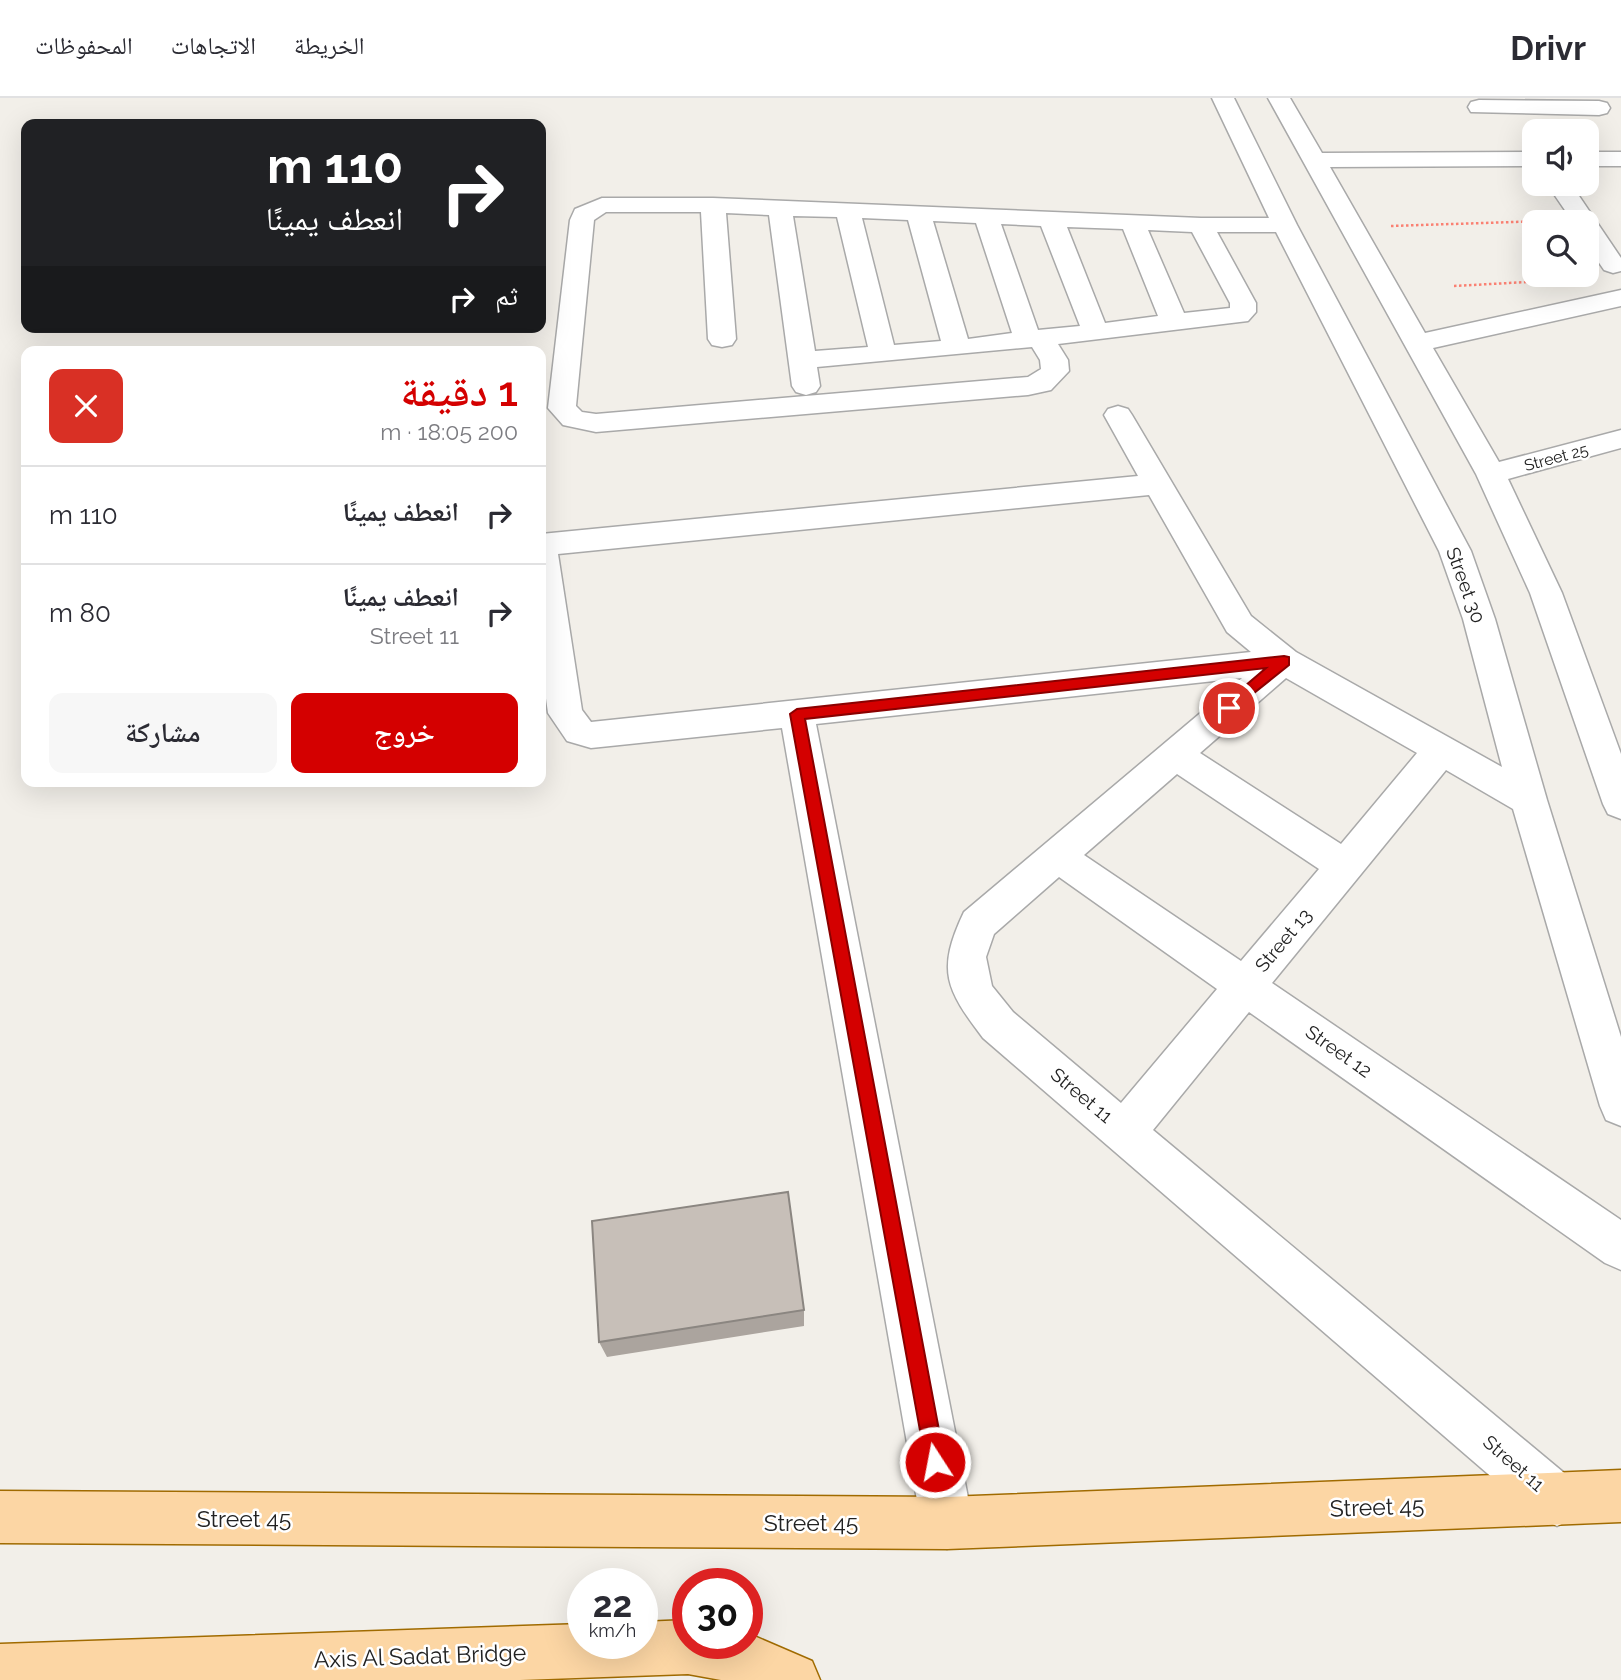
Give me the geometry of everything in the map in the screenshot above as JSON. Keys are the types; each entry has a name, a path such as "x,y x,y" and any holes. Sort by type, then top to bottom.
{"main road":[{"name":"Street 45","path":"0,1517 947,1524 1621,1496"},
{"name":"Axis Al Sadat Bridge","path":"0,1671 688,1647 738,1656 793,1680"}],"street":[{"name":"Street 30","path":"1223,98 1285,225 1455,551 1479,619 1529,800 1620,1101"},
{"path":"1279,98 1491,474 1607,722 1621,804"},
{"path":"1579,98 1610,109"},
{"path":"1476,103 1510,159"},
{"path":"1476,103 1610,109"},
{"path":"1314,160 1522,159"},
{"path":"1599,159 1621,159"},
{"path":"986,216 1034,339 1054,360 1055,371 1041,384 597,423 573,419 562,408 584,214 602,205 713,205 918,214 986,216 1201,225 1285,225"},
{"path":"713,205 722,339"},
{"path":"780,208 808,406"},
{"path":"848,211 883,354"},
{"path":"918,214 957,348"},
{"path":"1051,219 1095,330"},
{"path":"1132,222 1174,322"},
{"path":"802,360 957,348 1095,330 1232,317 1243,312 1245,308 1201,225"},
{"path":"1599,244 1613,265"},
{"path":"1417,343 1621,299"},
{"path":"1118,415 1239,624 1284,661 1529,800"},
{"name":"Street 25","path":"1491,474 1621,439"},
{"path":"546,545 1158,484"},
{"path":"546,581 565,713 579,732 607,735 1284,661"},
{"name":"Street 11","path":"1284,661 978,924 966,957 973,993 998,1025 1125,1130 1557,1500"},
{"path":"797,714 947,1524"},
{"name":"Street 13","path":"1125,1130 1441,750"},
{"path":"1175,755 1345,866"},
{"name":"Street 12","path":"1057,856 1621,1247"}],"path":[{"path":"1352,228 1522,224"}],"building":[{"path":"788,1192 804,1310 599,1342 592,1221"}],"route":[{"path":"935,1462 797,714 1284,661 1229,708"}]}
